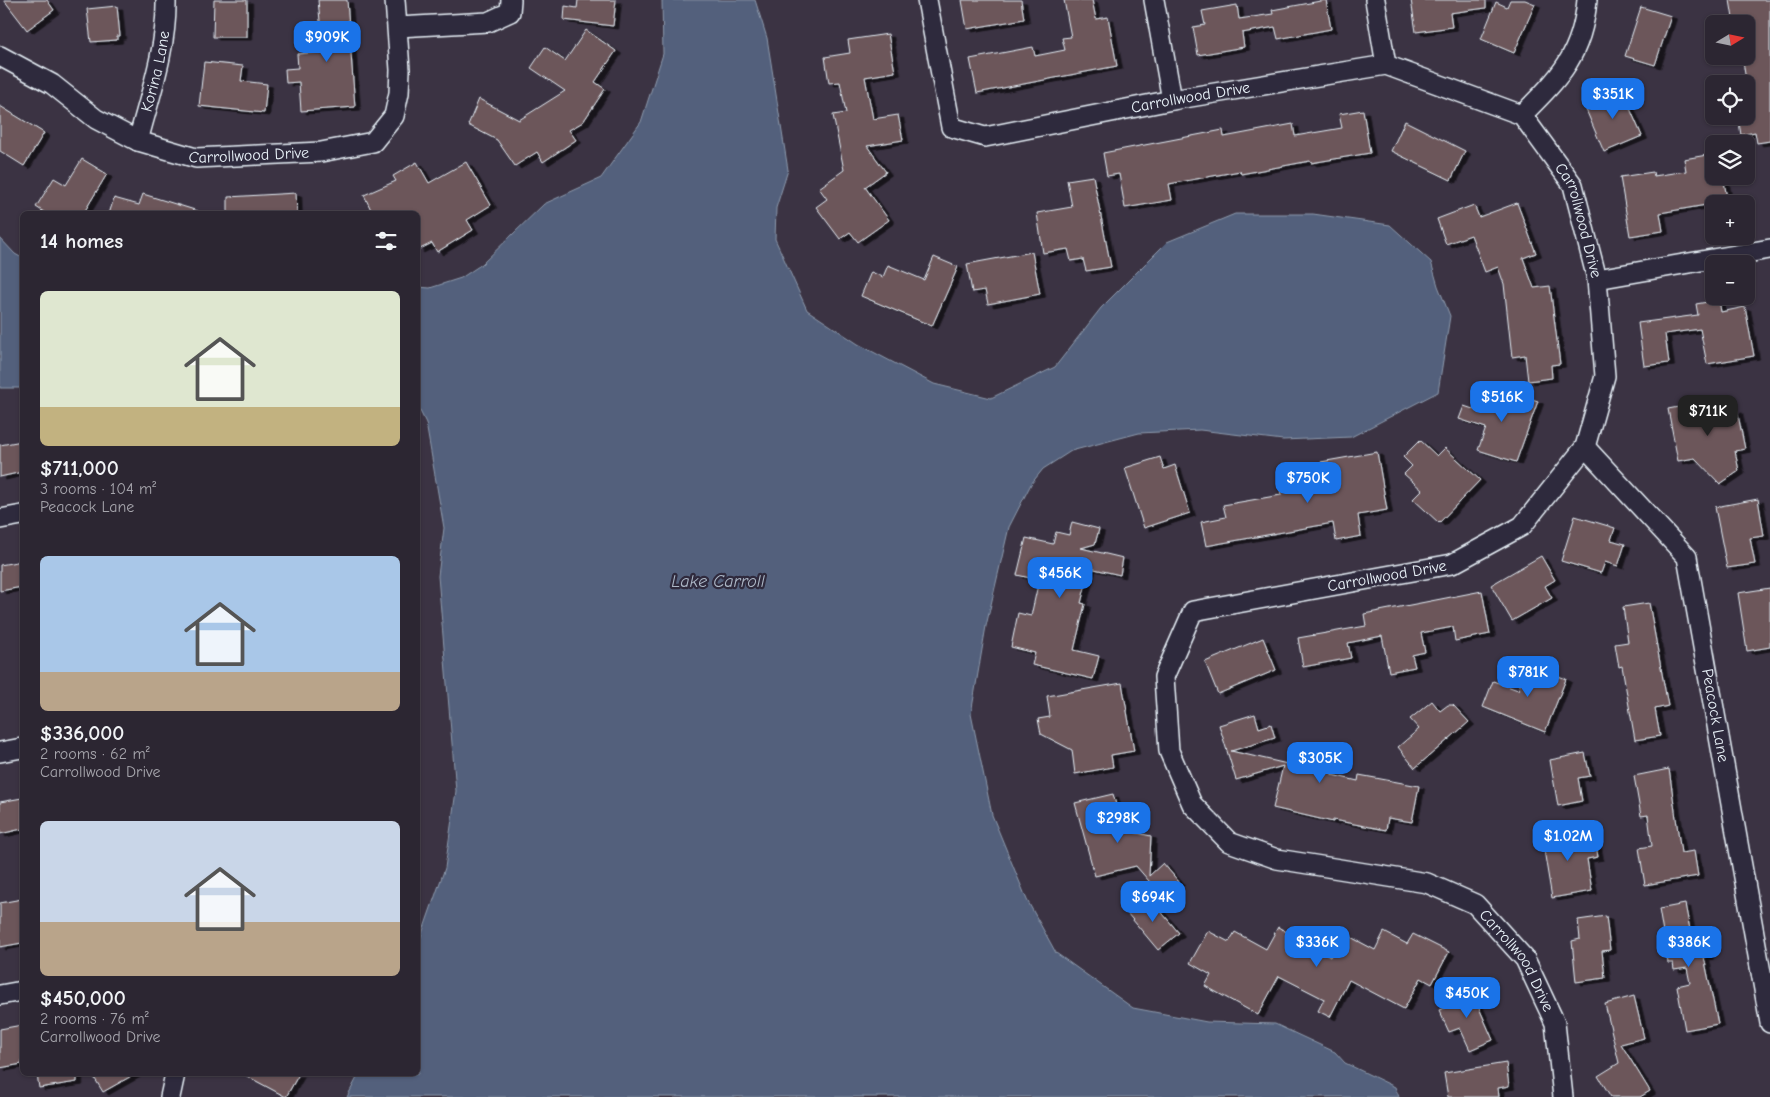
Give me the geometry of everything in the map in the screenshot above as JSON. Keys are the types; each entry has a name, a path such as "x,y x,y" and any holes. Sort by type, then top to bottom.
{"street":[{"name":"Korina Lane","path":"138,141 158,68 166,20 166,0"},
{"name":"Carrollwood Drive","path":"0,56 52,84 96,119 138,141 196,158 321,152 372,142 394,116 399,93 398,27 395,0"},
{"path":"398,27 488,22 510,12 511,0"},
{"name":"Carrollwood Drive","path":"926,0 951,127 984,137 1172,100 1386,65 1522,115 1573,185 1597,279 1605,376 1585,447 1522,526 1452,564 1193,611 1164,677 1169,751 1192,804 1229,842 1277,859 1427,884 1475,904 1525,959 1555,1023 1563,1097"},
{"path":"1154,0 1172,100"},
{"path":"1375,0 1386,65"},
{"path":"1522,115 1551,85 1576,51 1586,0"},
{"path":"1597,279 1770,249"},
{"name":"Peacock Lane","path":"1585,447 1687,556 1770,1023"},
{"path":"0,519 20,515"},
{"path":"0,752 20,748"},
{"path":"0,995 20,991"},
{"path":"170,1097 174,1076"}],"water":[{"name":"Lake Carroll","path":"662,0 755,0 767,38 788,170 776,208 775,239 807,310 858,344 934,384 991,398 1055,367 1101,308 1167,242 1235,214 1313,214 1390,225 1431,262 1450,316 1438,392 1351,437 1283,440 1200,430 1139,433 1071,451 1043,469 1031,484 1009,527 986,626 971,714 992,815 1027,900 1056,953 1133,1008 1207,1022 1275,1024 1335,1052 1345,1063 1395,1087 1399,1097 347,1097 358,1076 420,1076 420,939 445,868 456,791 438,576 444,528 426,423 420,411 420,287 430,288 461,278 482,264 544,204 601,178 641,122 663,54"},
{"path":"0,238 20,257 20,388 0,388"}],"building":[{"path":"4,0 47,0 54,10 27,30"},
{"path":"214,0 247,0 247,37 213,37"},
{"path":"318,0 347,0 355,107 301,111 299,82 286,83 285,69 298,68 297,54 323,52"},
{"path":"578,0 616,0 613,26 564,20 565,6 577,8"},
{"path":"962,0 1021,0 1024,19 967,29"},
{"path":"1064,0 1092,0 1096,19 1108,17 1117,66 977,93 970,59 1033,47 1035,56 1065,50 1062,38 1071,37"},
{"path":"1326,0 1331,29 1278,39 1275,27 1242,33 1244,47 1198,55 1193,27 1205,25 1202,11 1237,5 1239,19 1273,14 1272,10"},
{"path":"1411,0 1486,0 1486,8 1450,13 1452,27 1416,32"},
{"path":"1510,0 1525,0 1535,4 1514,53 1481,39 1496,2 1507,7"},
{"path":"1730,0 1770,0 1770,141 1757,143 1755,132 1741,135 1739,125 1755,125 1755,75 1745,75 1744,65 1755,65 1755,15 1732,15"},
{"path":"117,6 120,36 117,36 117,40 91,42 87,9"},
{"path":"1641,7 1671,16 1655,65 1625,56"},
{"path":"586,30 616,51 595,82 605,89 583,122 569,130 576,140 543,162 537,152 515,166 497,140 468,125 479,99 519,120 565,91 531,68 545,47 565,61"},
{"path":"888,34 895,72 865,77 873,119 898,115 903,140 867,146 886,172 865,187 889,220 858,242 850,232 840,239 816,207 827,199 819,188 844,170 833,115 846,113 840,82 829,83 825,57 850,53 848,40"},
{"path":"204,62 243,66 241,81 267,84 264,113 199,106"},
{"path":"1621,88 1642,136 1604,152 1584,105"},
{"path":"0,106 44,133 24,166 0,151"},
{"path":"1363,110 1370,153 1311,163 1310,161 1241,174 1240,171 1169,184 1172,200 1125,208 1119,174 1107,176 1103,153 1223,130 1224,137 1293,124 1295,136 1342,128 1339,114"},
{"path":"1405,121 1465,151 1451,180 1391,151"},
{"path":"1705,155 1705,185 1725,185 1726,195 1705,195 1705,205 1660,213 1663,231 1630,236 1620,177 1653,172 1654,176 1686,171 1684,159"},
{"path":"82,159 107,174 85,211 42,211 36,207 54,178 66,185"},
{"path":"417,162 429,183 466,162 491,205 467,220 473,230 437,252 432,243 420,249 420,211 372,211 364,195 396,181 393,176"},
{"path":"1093,176 1111,267 1086,271 1083,259 1071,261 1068,249 1043,253 1037,213 1072,207 1067,180"},
{"path":"296,193 297,211 228,211 228,197"},
{"path":"143,194 198,211 110,211 114,198 139,205"},
{"path":"1517,203 1536,253 1523,258 1534,288 1550,286 1560,364 1551,365 1552,378 1528,381 1525,355 1512,357 1504,284 1498,267 1485,272 1471,235 1446,244 1437,219 1474,205 1479,217"},
{"path":"1032,252 1040,294 988,304 985,290 972,292 967,264"},
{"path":"934,257 958,267 932,326 861,296 871,272 883,277 888,265 924,280"},
{"path":"1705,302 1705,305 1720,305 1721,312 1745,307 1754,356 1707,364 1700,329 1665,334 1669,363 1644,366 1638,323 1698,315 1696,304"},
{"path":"1498,388 1538,401 1516,462 1478,450 1486,428 1459,419 1464,406 1476,410 1481,397 1494,401"},
{"path":"1721,399 1724,412 1737,410 1745,449 1735,451 1739,471 1720,484 1695,458 1678,461 1668,409"},
{"path":"1420,440 1437,456 1445,448 1480,480 1439,523 1413,499 1422,490 1404,474 1412,466 1403,457"},
{"path":"20,441 20,472 0,477 0,445"},
{"path":"1377,452 1387,510 1358,515 1361,536 1336,541 1333,523 1206,546 1201,522 1226,517 1223,505 1281,495 1279,482 1324,475 1321,462"},
{"path":"1160,457 1164,469 1175,465 1190,513 1144,528 1125,468"},
{"path":"1758,499 1764,536 1750,538 1755,564 1727,568 1715,507"},
{"path":"1575,516 1615,528 1611,540 1625,544 1618,566 1605,562 1601,573 1561,561"},
{"path":"1072,522 1099,529 1095,544 1081,548 1123,558 1120,575 1090,568 1081,603 1085,604 1074,650 1099,656 1093,679 1032,665 1035,653 1011,647 1018,613 1031,616 1039,580 1017,575 1026,538 1053,544 1056,532 1069,535"},
{"path":"1541,556 1555,580 1545,586 1552,598 1512,621 1491,585"},
{"path":"20,561 20,587 0,591 0,565"},
{"path":"1770,588 1770,647 1747,651 1738,593"},
{"path":"1482,591 1490,634 1455,641 1453,627 1421,633 1425,652 1412,655 1415,667 1389,672 1382,636 1348,643 1351,658 1303,667 1298,638 1366,626 1364,614"},
{"path":"1649,603 1668,706 1655,709 1660,736 1635,740 1622,666 1619,667 1615,644 1628,642 1623,607"},
{"path":"1263,638 1276,670 1218,694 1205,662"},
{"path":"1529,664 1566,679 1545,732 1483,707 1493,681 1518,690"},
{"path":"1122,683 1134,751 1111,755 1113,767 1075,774 1072,750 1041,734 1038,719 1050,717 1047,696"},
{"path":"1432,701 1440,711 1448,705 1453,705 1469,722 1415,768 1398,747 1419,729 1410,719"},
{"path":"1255,714 1259,728 1271,724 1275,738 1231,751 1296,766 1298,755 1312,758 1313,762 1319,760 1334,764 1332,775 1358,781 1359,775 1419,786 1412,822 1388,818 1386,830 1333,820 1333,822 1273,808 1283,766 1236,780 1219,725"},
{"path":"1585,753 1590,776 1578,778 1582,801 1558,806 1550,760"},
{"path":"1669,769 1681,853 1694,851 1698,876 1645,885 1639,848 1652,846 1648,815 1641,816 1634,776"},
{"path":"1113,794 1123,830 1151,836 1149,876 1163,863 1179,882 1162,896 1136,866 1095,876 1075,803"},
{"path":"20,798 20,829 0,834 0,802"},
{"path":"1569,827 1571,838 1594,834 1598,857 1587,859 1592,891 1552,898 1541,832"},
{"path":"1148,896 1179,933 1158,950 1127,913"},
{"path":"20,899 20,943 0,947 0,903"},
{"path":"1685,904 1693,945 1706,943 1708,956 1704,957 1718,1024 1685,1030 1677,986 1690,983 1687,968 1674,970 1673,963 1668,963 1659,909"},
{"path":"1606,916 1610,950 1602,951 1605,978 1576,982 1572,941 1580,939 1578,920"},
{"path":"1278,927 1330,957 1343,933 1375,950 1384,932 1407,944 1413,934 1449,952 1432,984 1421,978 1404,1009 1349,980 1330,1017 1318,1011 1324,999 1279,976 1258,1015 1205,986 1211,975 1190,963 1208,931 1229,942 1235,932 1266,949"},
{"path":"1469,985 1493,1040 1470,1050 1460,1028 1449,1032 1439,1010 1464,1000 1450,993"},
{"path":"1634,996 1644,1038 1621,1044 1650,1091 1640,1097 1611,1097 1598,1076 1619,1063 1605,1004"},
{"path":"20,1025 20,1064 0,1068 0,1029"},
{"path":"1506,1063 1509,1086 1498,1088 1499,1097 1448,1097 1444,1073"},
{"path":"37,1076 77,1076 77,1082 39,1088"},
{"path":"93,1076 131,1076 103,1092"},
{"path":"247,1076 298,1076 286,1097"}]}
